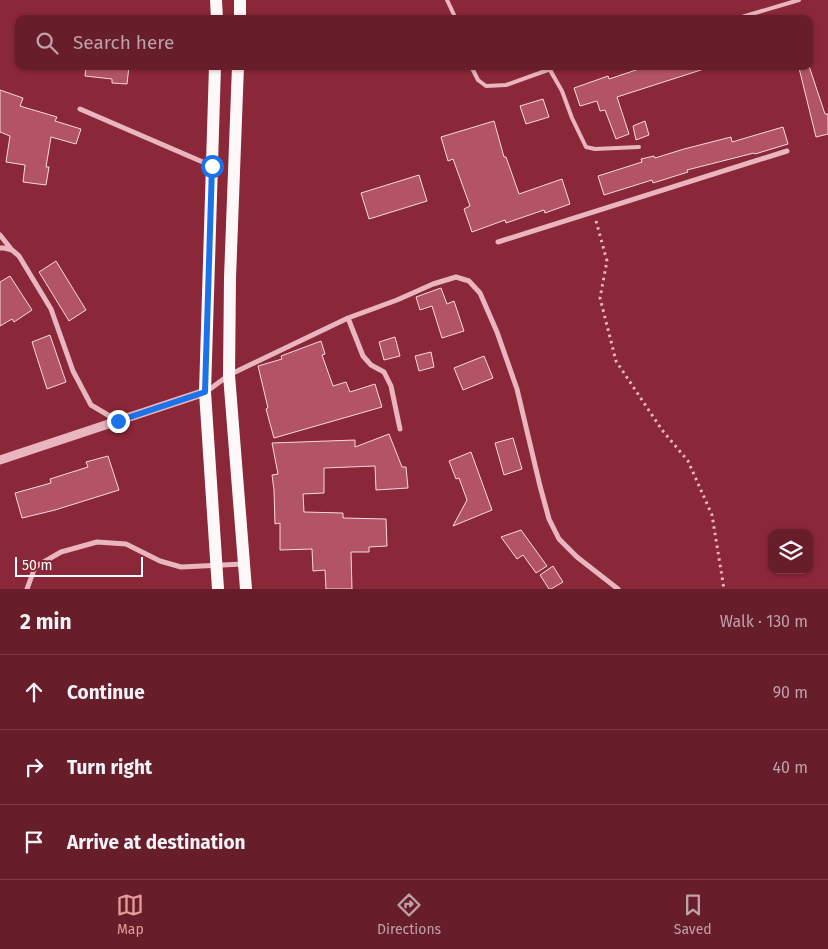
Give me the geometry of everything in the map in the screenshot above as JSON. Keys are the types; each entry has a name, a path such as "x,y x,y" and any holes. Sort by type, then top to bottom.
{"main road":[{"path":"216,0 217,15"},
{"path":"240,0 240,15"},
{"path":"215,70 205,392 218,589"},
{"path":"238,70 231,268 230,376 246,589"}],"street":[{"path":"80,110 212,166"},
{"path":"498,242 787,151"},
{"path":"0,235 12,250 20,256 51,309 73,371 91,405 118,421"},
{"path":"0,248 12,250"},
{"path":"0,460 205,392 230,376 348,318 433,284 456,277 469,281 480,293 497,332 517,388 540,486 549,519 558,539 577,557 618,589"},
{"path":"348,318 363,356 371,365 384,372 390,386 400,429"},
{"path":"27,589 35,567 62,552 97,542 126,544 160,561 181,567 244,564"}],"lane":[{"path":"448,0 454,15"},
{"path":"748,15 799,0"},
{"path":"473,70 478,80 486,86 506,85 550,70 562,91 586,147 595,149 639,147"}],"path":[{"path":"593,211 607,261 600,298 616,361 662,430 688,461 712,515 724,589"}],"building":[{"path":"86,70 129,70 127,84 112,83 112,79 85,76"},
{"path":"636,70 701,70 617,97 629,134 616,139 605,110 600,111 597,101 580,106 574,88 608,76 609,79"},
{"path":"799,70 810,70 825,114 828,114 828,134 816,137"},
{"path":"0,90 23,98 20,106 57,117 55,121 81,129 76,144 51,137 46,167 49,167 46,185 23,182 25,165 6,162 10,136 0,132"},
{"path":"543,99 549,117 526,124 520,106"},
{"path":"494,121 504,157 506,157 519,194 562,179 570,204 545,213 544,210 506,223 505,220 472,232 464,209 470,206 453,159 448,161 441,137"},
{"path":"645,121 649,135 636,140 633,126"},
{"path":"783,127 788,144 687,170 688,172 653,183 652,180 604,195 598,176 642,162 641,159 654,156 655,158 731,137 732,142"},
{"path":"419,175 427,201 369,219 361,193"},
{"path":"56,261 86,310 69,321 39,272"},
{"path":"10,276 32,310 14,322 12,319 0,326 0,282"},
{"path":"441,288 447,304 454,301 464,331 442,338 432,306 420,310 416,297"},
{"path":"50,335 66,382 47,389 32,342"},
{"path":"395,337 400,356 384,360 379,342"},
{"path":"321,341 325,354 322,355 333,386 346,382 350,392 375,384 382,407 274,438 266,409 268,408 258,366 282,359 281,356"},
{"path":"431,352 434,367 419,371 415,356"},
{"path":"484,356 493,378 463,390 454,368"},
{"path":"389,434 402,467 406,467 408,488 376,490 375,466 324,468 324,493 303,494 304,512 343,513 343,518 386,519 387,546 369,547 369,552 351,552 352,589 326,589 325,570 313,571 312,549 280,550 280,523 275,524 272,475 278,474 272,443 355,440 355,447"},
{"path":"513,438 522,469 504,475 495,443"},
{"path":"471,452 492,510 453,526 467,500 459,478 456,479 449,461"},
{"path":"108,456 119,490 22,518 15,493 51,483 50,479 88,467 86,462"},
{"path":"521,530 547,566 536,573 523,555 517,559 501,537"},
{"path":"553,566 563,582 549,589 540,575"}],"route":[{"path":"118,421 205,392 212,166"}]}
